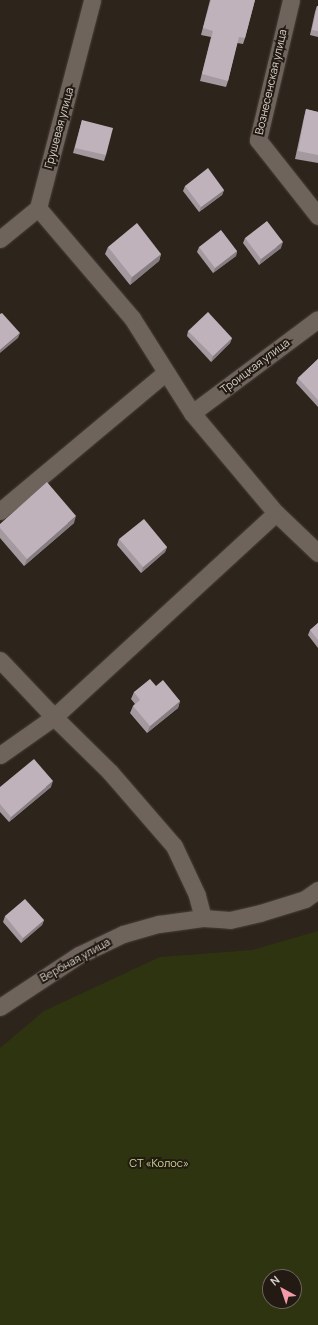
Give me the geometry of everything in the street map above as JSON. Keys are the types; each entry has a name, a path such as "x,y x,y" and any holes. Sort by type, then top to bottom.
{"street":[{"name":"Грушевая улица","path":"38,208 92,0"},
{"name":"Вознесенская улица","path":"291,0 258,140 318,216"},
{"path":"0,238 38,208 132,318 165,373 192,413 276,512 318,553"},
{"name":"Троицкая улица","path":"192,413 318,319"},
{"path":"0,511 165,373"},
{"path":"0,755 54,717 276,512"},
{"path":"0,660 54,717 110,772 174,846 197,895 203,918"},
{"name":"Вербная улица","path":"0,1007 79,955 123,934 203,918 230,920 260,913 305,899 318,890"}],"green space":[{"name":"СТ «Колос»","path":"318,931 318,1325 0,1325 0,1048 44,1011 160,957 252,950"}],"building":[{"path":"211,0 255,0 245,38 239,37 228,81 202,74 213,31 203,28"},
{"path":"318,6 318,31 312,30"},
{"path":"306,109 318,112 318,155 298,151"},
{"path":"82,120 113,128 106,155 75,148"},
{"path":"208,168 224,190 201,207 185,186"},
{"path":"267,221 283,242 261,259 245,238"},
{"path":"137,223 161,254 132,277 108,247"},
{"path":"221,230 237,251 215,268 199,247"},
{"path":"208,312 232,338 213,356 188,331"},
{"path":"2,313 20,333 0,350 0,314"},
{"path":"318,359 318,400 298,378"},
{"path":"47,482 76,516 27,559 0,528 0,524"},
{"path":"144,519 167,547 143,567 119,539"},
{"path":"318,623 318,640 310,630"},
{"path":"150,679 156,686 163,680 180,701 150,726 133,706 140,700 134,692"},
{"path":"34,759 53,781 11,817 0,804 0,787"},
{"path":"25,899 44,920 23,938 5,916"}]}
